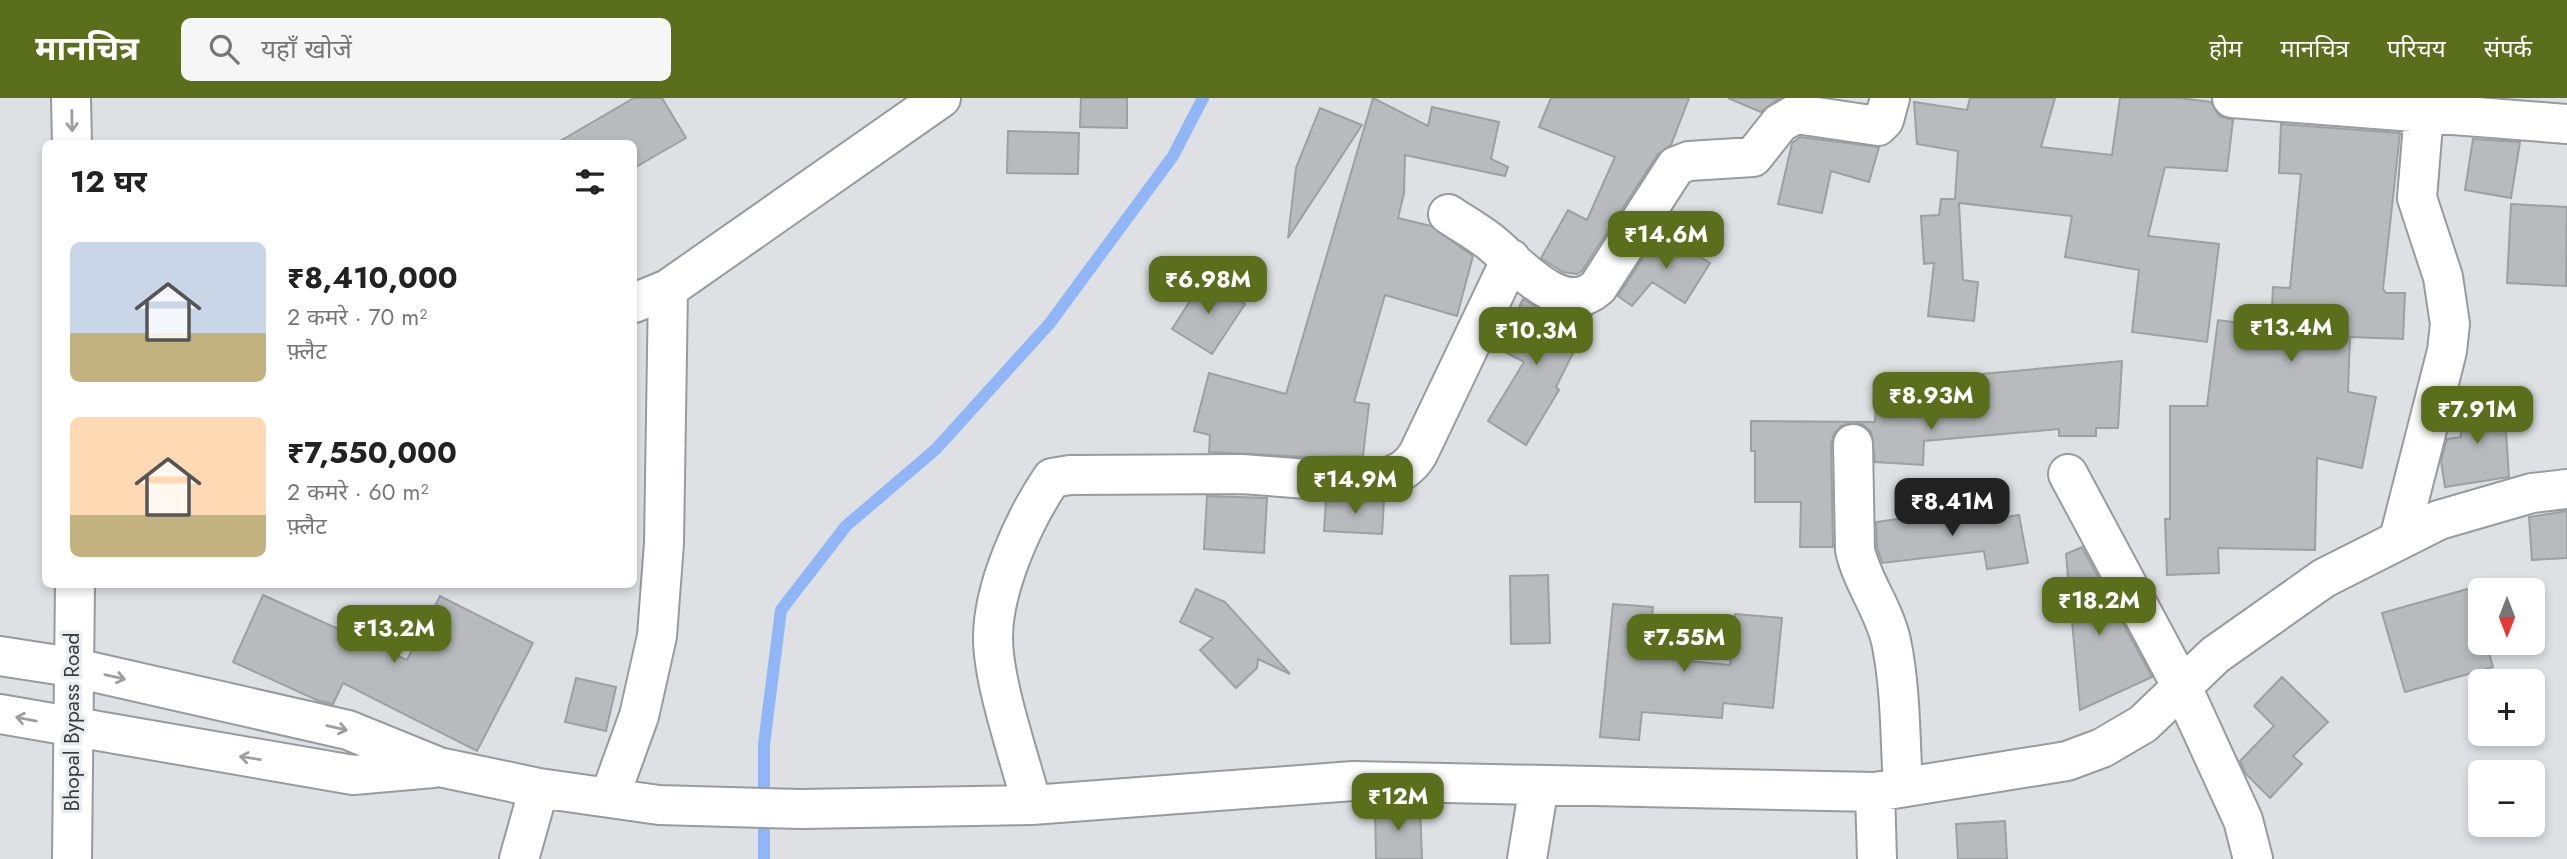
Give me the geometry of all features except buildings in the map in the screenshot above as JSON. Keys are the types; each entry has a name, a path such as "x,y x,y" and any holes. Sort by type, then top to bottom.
{"main road":[{"path":"71,98 72,140"},
{"path":"610,796 639,716 657,636 664,543 651,296 940,98"},
{"path":"1448,214 1471,227 1559,295 1577,299 1591,294 1676,166 1689,161 1753,157 1780,123 1796,114 1878,125 1884,120 1891,98"},
{"path":"2232,98 2567,124"},
{"path":"2399,539 2447,351 2449,324 2443,277 2417,198 2424,112"},
{"path":"1032,805 995,663 993,638 1000,587 1038,499 1052,478 1070,475 1242,474 1320,479 1387,477 1398,473 1410,467 1418,454 1511,259"},
{"path":"1853,444 1858,565 1890,638 1896,668 1889,789 1877,859"},
{"path":"2068,474 2182,687 2243,820 2253,859"},
{"path":"0,656 71,667 348,730 439,767 539,789 610,796 659,805 801,809 1032,805 1353,781 1889,789 2067,761 2102,748 2143,724 2215,655 2324,578 2439,520 2532,493 2567,489"},
{"name":"Bhopal Bypass Road","path":"72,859 71,667 75,588"},
{"path":"0,714 353,775 439,767"},
{"path":"1527,859 1539,785"},
{"path":"519,859 539,789"}],"waterway":[{"path":"764,859 764,744 781,610 846,526 936,449 1050,323 1173,156 1203,98"}]}
